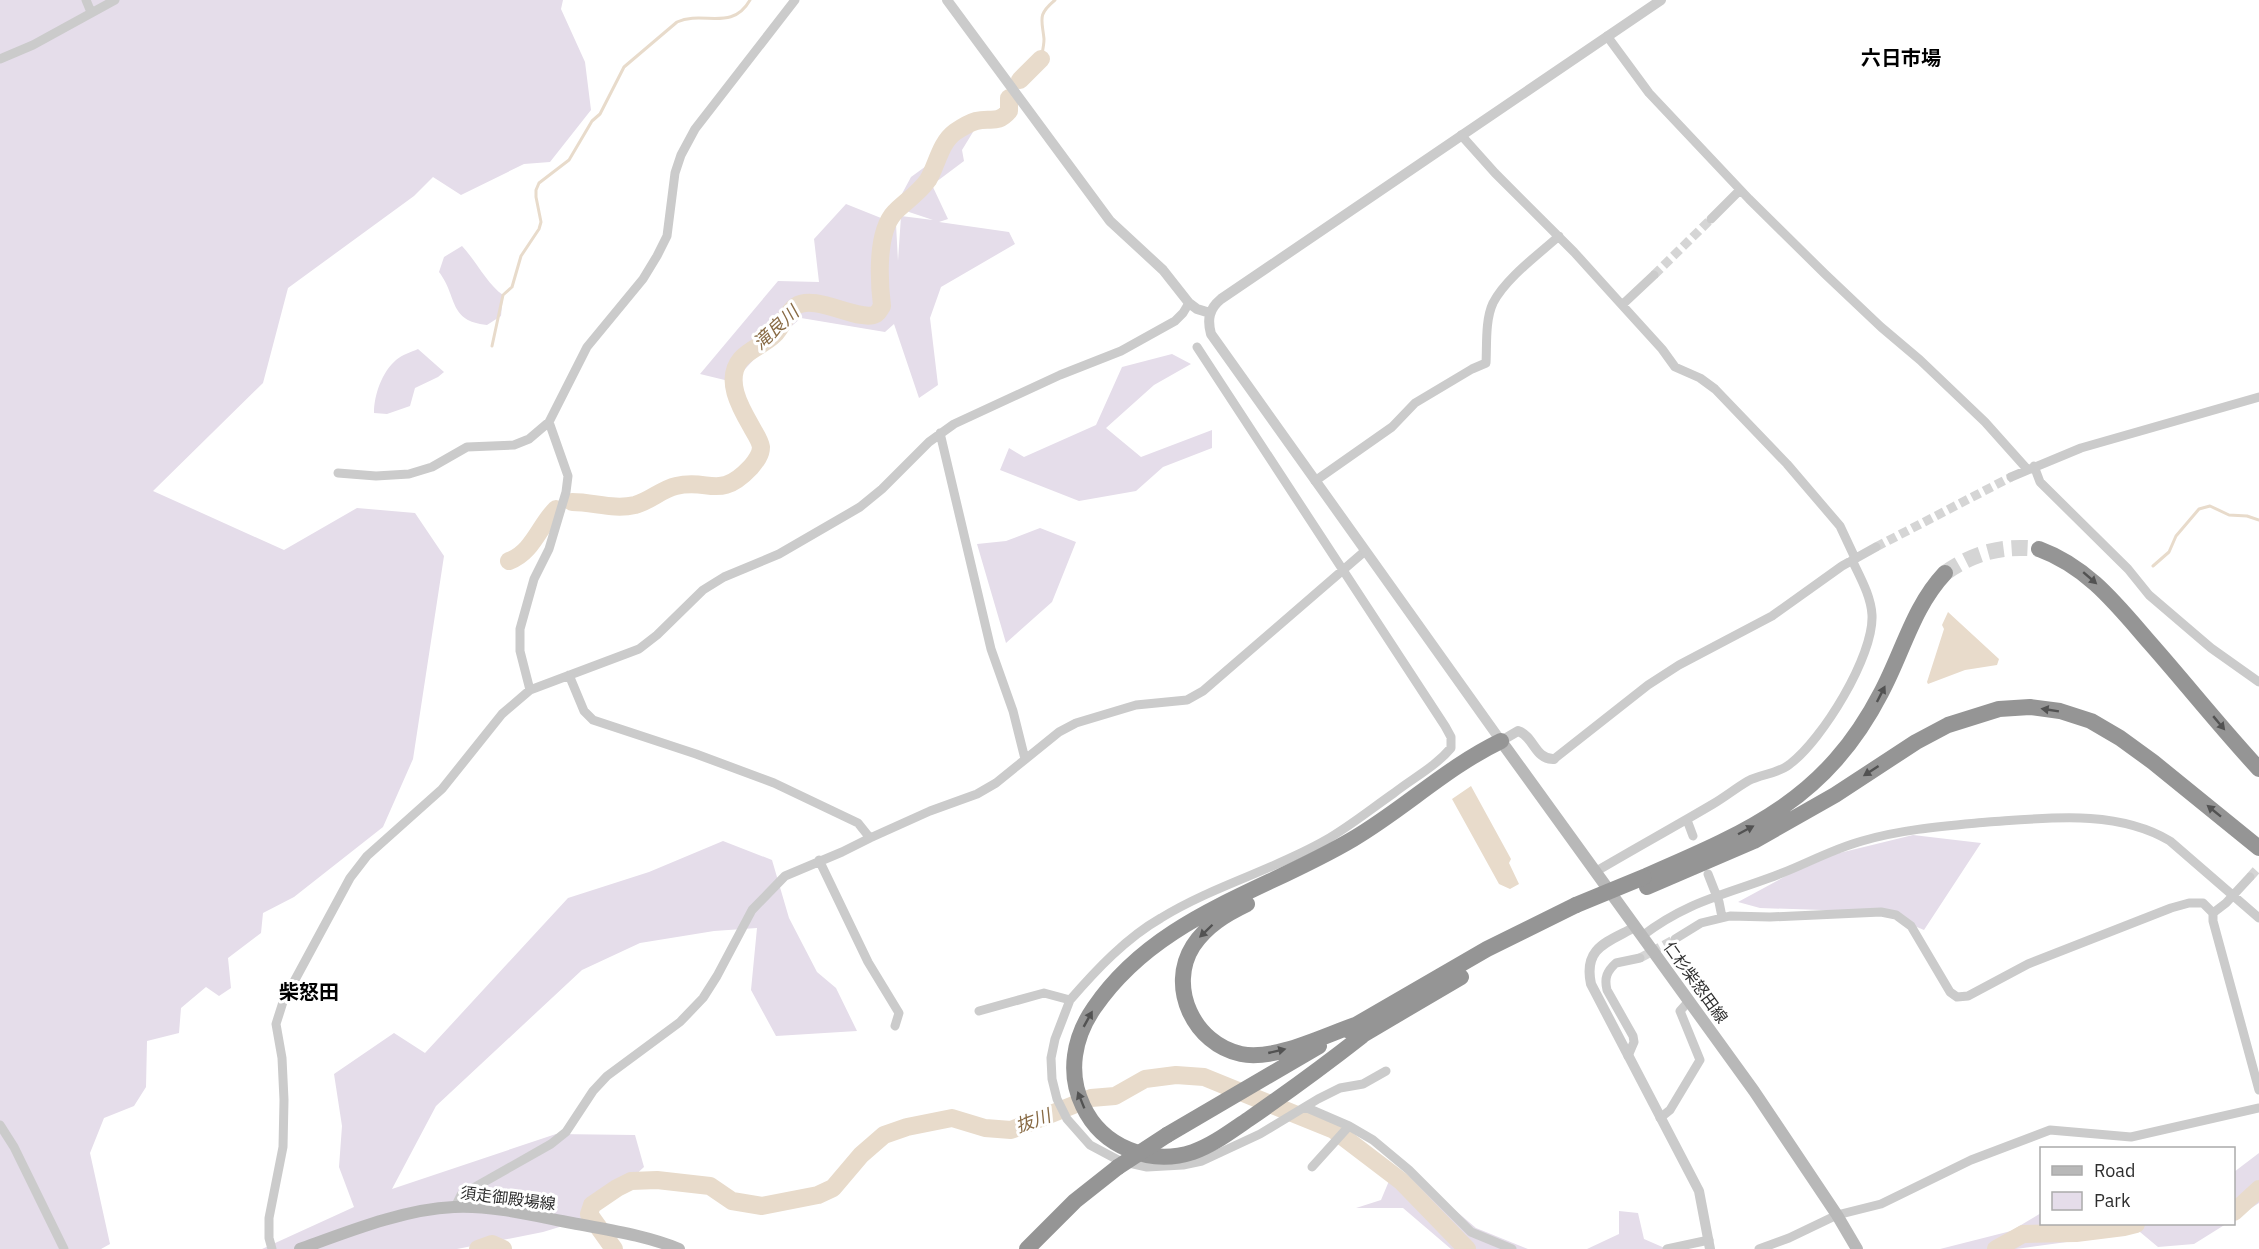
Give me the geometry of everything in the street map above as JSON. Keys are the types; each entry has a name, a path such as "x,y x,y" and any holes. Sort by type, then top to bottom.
{"highway":[{"path":"2039,549 2075,566 2107,594 2259,769"},
{"path":"1646,882 1761,822 1785,807 1826,771 1861,730 1921,604 1945,573"},
{"path":"1027,1249 1075,1201 1170,1138 1218,1110 1289,1076 1487,949 1646,882 1754,841 1835,795 1916,742 1948,725 1999,709 2030,707 2060,711 2091,721 2154,762 2259,848"},
{"path":"1358,1030 1273,1053 1241,1054 1225,1049 1201,1030 1186,1004 1183,976 1192,948 1200,936 1223,917 1328,866 1387,830 1479,764 1501,741"},
{"path":"1358,1030 1289,1076 1247,1120 1208,1146 1192,1152 1161,1157 1142,1155 1116,1144 1093,1123 1077,1093 1074,1075 1078,1041 1086,1020 1119,976 1152,946 1214,908 1353,840 1473,754 1501,741"},
{"path":"1040,1249 1121,1171"}],"main road":[{"name":"仁杉柴怒田線","path":"1501,741 1754,1091 1837,1215 1857,1249"},
{"name":"須走御殿場線","path":"300,1249 387,1220 429,1210 454,1207 495,1210 621,1232 679,1249"}],"street":[{"path":"86,0 91,12"},
{"path":"0,59 33,45 115,0"},
{"path":"338,473 376,476 409,474 432,467 468,447 514,445 529,439 549,423 587,347 643,279 667,236 675,173 681,155 695,129 795,0"},
{"path":"947,0 1110,221 1163,270 1189,303 1197,309 1210,313"},
{"path":"1661,0 1221,299 1210,313 1208,324 1211,334 1501,741 1518,730 1523,732 1541,756 1546,759 1554,759 1679,664 1772,616 1854,559 1876,547"},
{"path":"1607,36 1649,93 1740,190 1825,274 1985,422 2031,468 2040,482 2128,569 2145,592 2211,648 2259,682"},
{"path":"1461,135 1502,181 1559,236 1675,367 1700,378 1715,389 1787,464 1840,526 1871,607 1872,624 1862,658 1838,705 1792,763 1782,770 1746,782 1687,820 1595,872"},
{"path":"1711,219 1740,190"},
{"path":"1315,481 1392,427 1415,403 1486,363 1489,317 1493,303 1519,272 1559,236"},
{"path":"1622,305 1654,275"},
{"path":"272,1249 269,1238 269,1218 283,1147 282,1058 276,1024 283,1002 350,878 359,866 367,856 442,789 502,714 530,690 639,649 657,635 703,590 724,577 779,554 860,507 940,433 954,424 1050,380 1121,351 1174,321 1189,303"},
{"path":"1197,347 1445,726 1451,737 1451,748 1434,765 1358,820 1324,841 1193,900 1160,918 1127,943 1089,978 1070,1000 1054,1039 1051,1058 1052,1080 1066,1119 1090,1145 1106,1155 1147,1167 1165,1167 1202,1161 1260,1134 1340,1088 1363,1083 1386,1071"},
{"path":"2011,477 2081,448 2259,397"},
{"path":"530,690 520,651 520,630 534,579 549,549 566,492 568,476 549,423"},
{"path":"940,433 991,649 1013,711 1025,759"},
{"path":"454,1207 461,1195 551,1144 566,1132 593,1091 607,1076 680,1022 703,998 752,910 784,876 842,852 870,837 977,794 996,783 1059,732 1076,723 1136,705 1187,700 1203,691 1365,551"},
{"path":"569,675 584,711 592,720 696,754 774,783 858,824 870,837"},
{"path":"1667,1249 1709,1245 1699,1191 1590,984 1588,972 1590,960 1596,950 1679,911 1774,877 1824,854 1872,838 1931,828 2034,819 2109,821 2125,823 2154,833 2170,841 2259,918"},
{"path":"1687,820 1693,836"},
{"path":"819,860 868,962 899,1013 895,1026"},
{"path":"1708,874 1722,917"},
{"path":"2213,913 2250,877"},
{"path":"1675,939 1701,923 1722,917 1881,912 1896,915 1911,926 1950,992 1957,997 1968,996 2028,964 2171,908 2196,902 2207,905 2213,913 2213,921 2259,1090"},
{"path":"1628,1056 1634,1042 1633,1036 1607,990 1605,982 1607,974 1616,963 1640,958"},
{"path":"979,1011 1044,993 1070,1000"},
{"path":"1660,1118 1670,1110 1700,1060 1680,1011 1689,1001"},
{"path":"1305,1107 1346,1129 1373,1140 1409,1170 1471,1232 1512,1249"},
{"path":"1759,1249 1789,1238 1837,1215 1881,1204 1971,1160 2050,1130 2131,1137 2259,1108"},
{"path":"0,1125 14,1147 64,1249"},
{"path":"1311,1167 1346,1129"}],"green space":[{"path":"0,0 563,0 561,9 585,62 591,110 550,162 524,164 461,195 433,177 414,196 288,288 263,383 153,491 284,550 357,508 415,513 444,556 413,759 383,827 294,897 263,913 261,933 228,958 231,988 219,996 206,987 181,1008 179,1033 147,1041 146,1087 134,1106 104,1118 90,1153 110,1244 101,1249 0,1249"},
{"path":"967,130 973,132 962,150 964,161 932,185 948,219 939,222 1009,232 1015,244 941,287 930,318 938,385 919,398 894,324 885,332 801,318 759,354 733,382 700,374 778,281 819,282 814,239 846,204 896,224 898,261 901,216 933,220 909,212 897,203 911,177 933,161 953,135"},
{"path":"462,246 492,285 503,295 501,316 487,325 466,319 460,313 439,272 444,257"},
{"path":"418,349 444,372 415,388 410,406 387,414 374,413 377,391 391,365 398,358"},
{"path":"1172,354 1191,364 1154,385 1106,428 1141,457 1212,430 1212,448 1163,467 1136,491 1079,501 1000,470 1009,448 1024,457 1096,425 1122,367"},
{"path":"1040,528 1076,542 1052,602 1006,643 977,544 1006,541"},
{"path":"1913,835 1981,843 1924,930 1881,912 1760,908 1738,902 1819,858"},
{"path":"723,841 772,860 789,918 817,972 836,988 857,1031 776,1036 751,990 757,928 714,931 640,943 582,970 436,1106 392,1189 556,1134 635,1135 644,1167 589,1218 543,1232 457,1249 262,1249 354,1207 339,1167 342,1126 334,1074 394,1033 425,1053 568,898 649,872"},
{"path":"2259,1153 2259,1203 2235,1218 2235,1171"},
{"path":"1394,1169 1423,1183 1476,1228 1528,1249 1451,1249 1403,1208 1356,1208 1381,1200"},
{"path":"1619,1211 1638,1213 1644,1239 1667,1249 1587,1249 1619,1234"},
{"path":"2040,1214 2040,1225 2224,1225 2194,1244 2158,1247 2140,1232 2016,1249 1940,1249 2011,1231"}],"shaded area":[{"path":"1948,612 1999,659 1997,665 1965,670 1928,684 1944,629 1942,625"},
{"path":"1471,786 1511,859 1509,863 1519,884 1510,889 1499,884 1452,799"}],"waterway":[{"path":"492,346 503,295 512,287 521,256 539,229 541,222 536,197 539,183 569,160 592,121 600,114 624,67 677,22 697,18 726,18 743,10 750,0"},
{"name":"滝良川","path":"1041,59 1044,39 1042,18 1045,10 1055,0"},
{"name":"滝良川","path":"1020,80 1041,59"},
{"name":"滝良川","path":"572,502 611,506 635,505 676,486 688,484 722,486 731,483 751,467 761,447 736,393 734,375 741,359 774,335 793,309 804,303 825,305 859,315 876,314 882,306 880,257 889,221 895,212 928,180 942,148 950,137 973,122 1001,118 1009,111 1009,98"},
{"path":"2153,566 2169,552 2176,536 2199,509 2210,506 2229,515 2247,516 2259,520"},
{"name":"滝良川","path":"509,561 530,545 556,509"},
{"name":"抜川","path":"614,1249 589,1214 592,1205 631,1181 657,1180 710,1186 732,1201 762,1206 818,1195 833,1188 861,1155 884,1135 907,1127 952,1118 985,1128 1011,1130 1091,1098 1115,1096 1145,1079 1176,1075 1204,1077 1334,1130 1401,1181 1467,1249"},
{"name":"抜川","path":"2235,1211 2259,1189"},
{"name":"抜川","path":"1996,1249 2023,1234 2076,1233 2132,1225"},
{"name":"抜川","path":"478,1249 492,1244 503,1249"}],"tunnel":[{"path":"1654,275 1711,219"},
{"path":"1876,547 2011,477"},
{"path":"1945,573 1978,555 2001,549 2039,549"},
{"path":"2250,877 2259,867"},
{"path":"1640,958 1675,939"}],"district":[{"name":"六日市場","path":"1901,58"},
{"name":"柴怒田","path":"309,992"}]}
